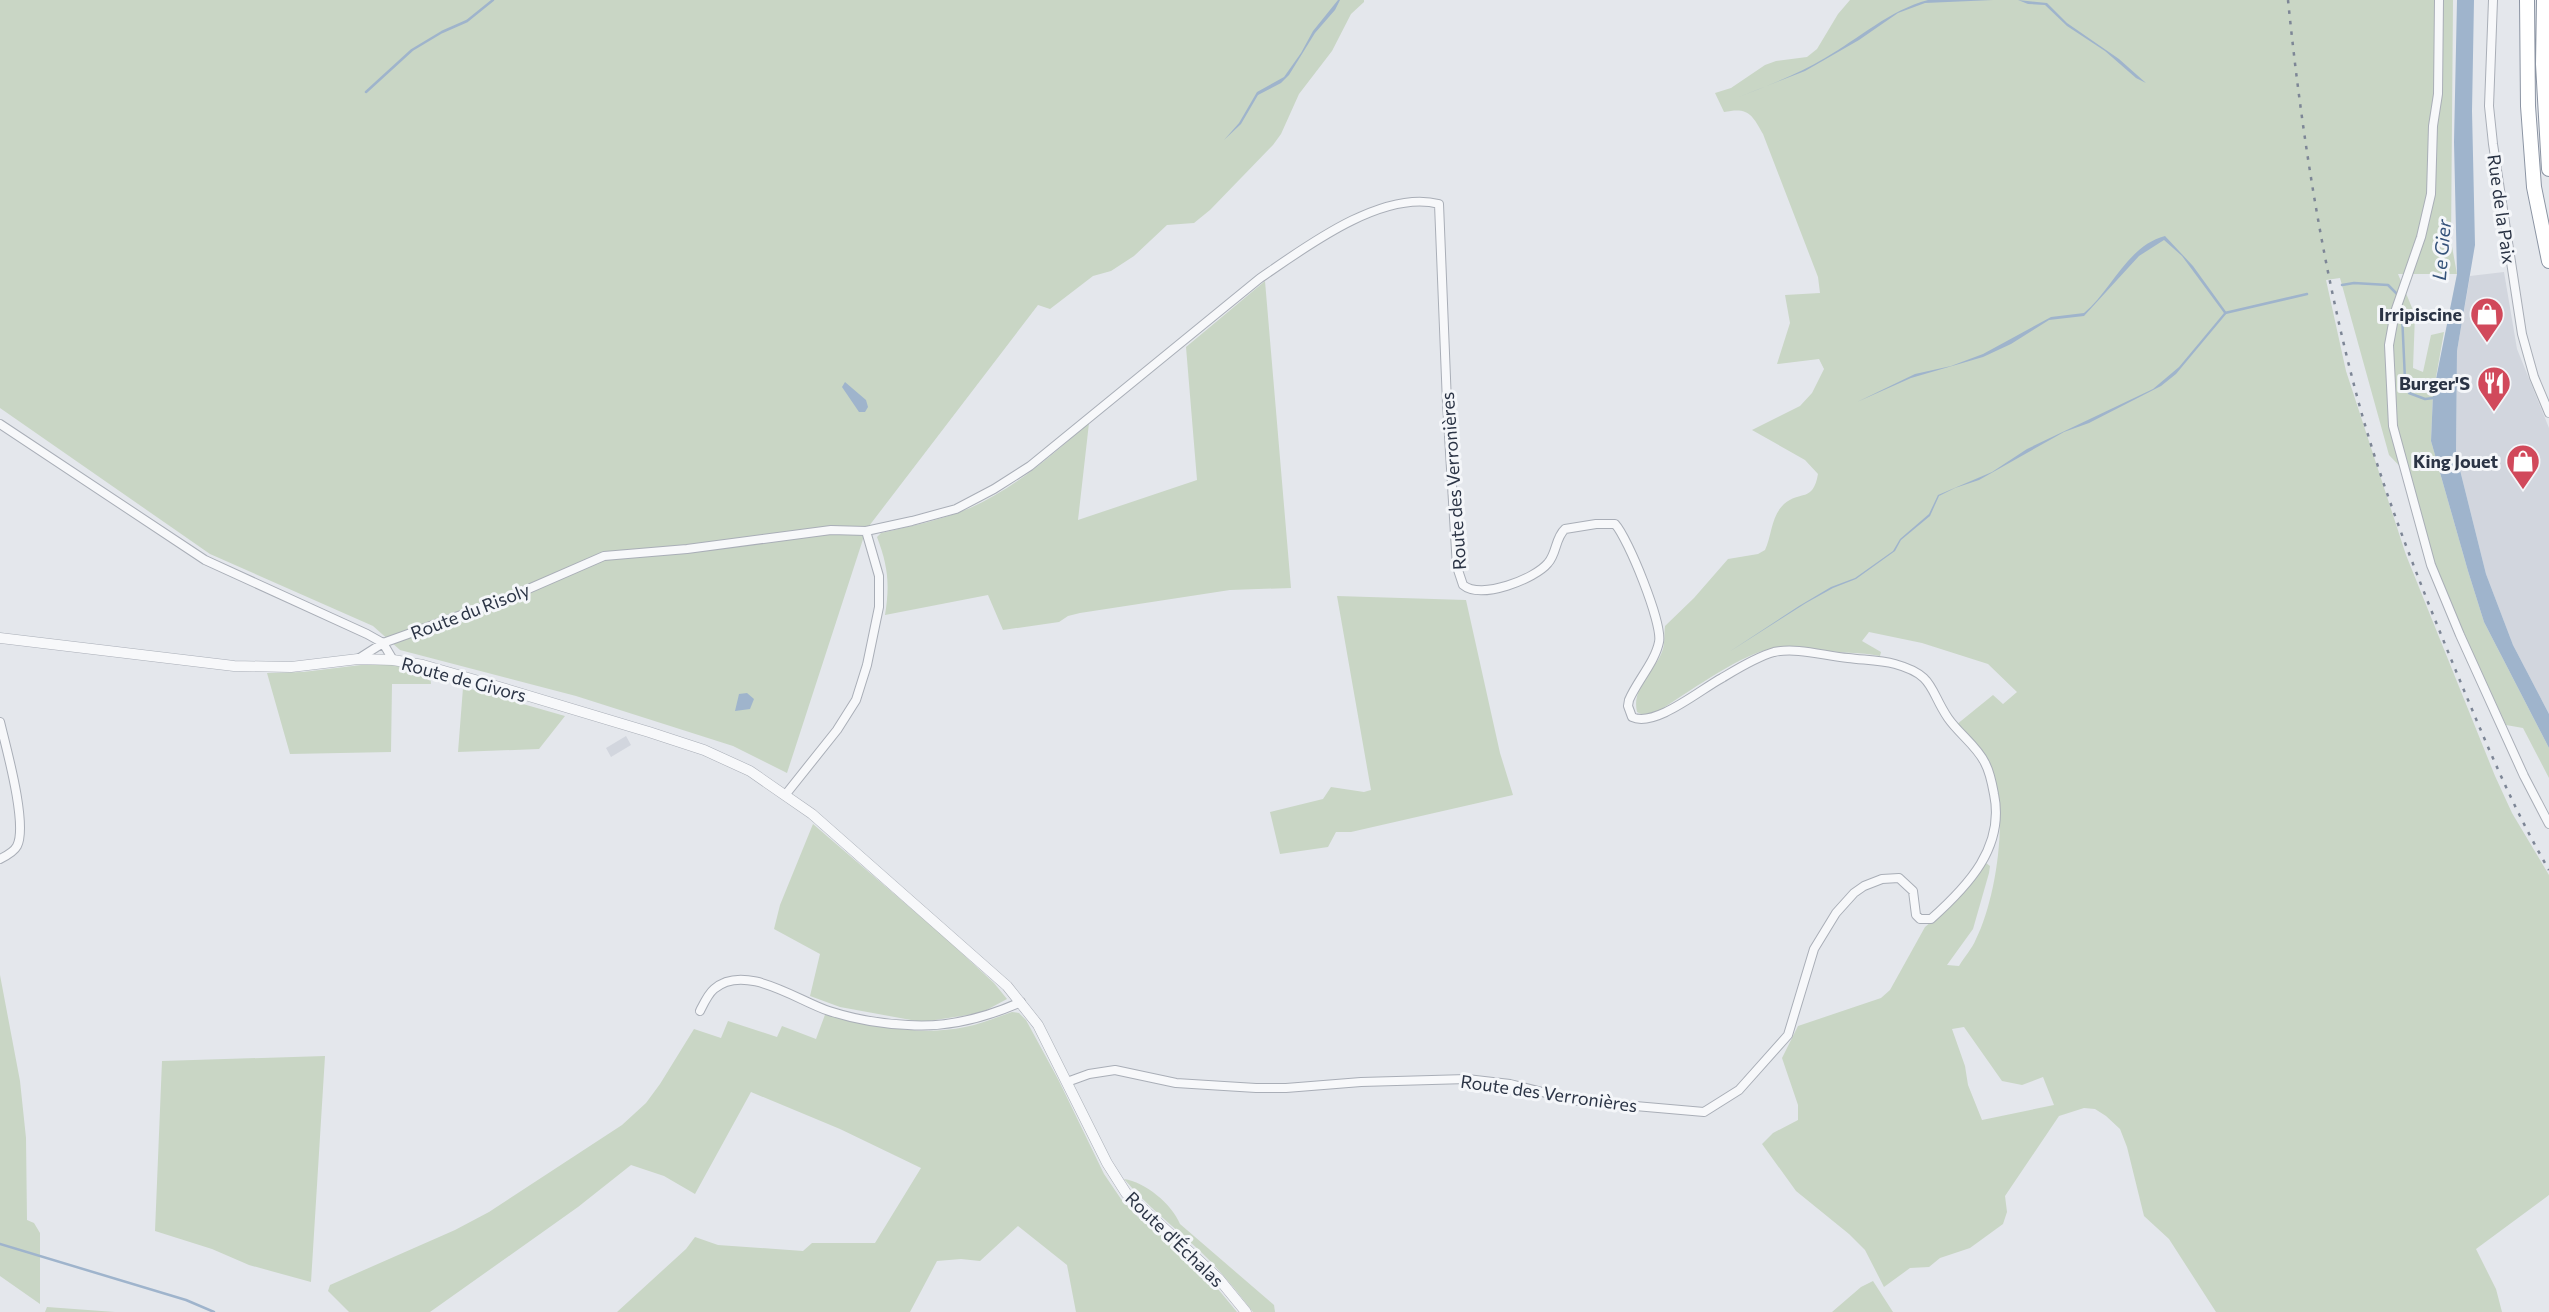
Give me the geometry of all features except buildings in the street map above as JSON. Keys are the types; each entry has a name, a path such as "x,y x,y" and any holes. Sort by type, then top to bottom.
{"highway":[{"path":"2527,0 2528,106 2534,187 2549,261"},
{"path":"2544,0 2543,77 2549,169"}],"street":[{"path":"2439,0 2438,94 2433,126 2431,194 2426,221 2395,312 2389,345 2393,426 2431,565 2524,776 2549,824"},
{"name":"Rue de la Paix","path":"2493,0 2489,106 2493,145 2522,334 2534,377 2549,413"},
{"name":"Route des Verronières","path":"866,531 956,509 994,489 1069,436 1270,271 1335,230 1366,215 1401,204 1429,201 1439,204 1447,416 1457,567 1463,585 1476,591 1529,578 1552,558 1559,537 1565,529 1615,524 1641,576 1660,634 1658,645 1629,700 1632,717 1642,720 1660,715 1720,678 1773,653 1799,652 1894,664 1914,671 1928,681 1949,720 1978,753 1990,776 1996,804 1994,832 1989,850 1964,888 1931,919 1916,915 1913,891 1899,878 1882,879 1854,893 1836,913 1814,948 1788,1035 1740,1090 1703,1112 1578,1101 1510,1084 1467,1079 1256,1088 1176,1083 1115,1070 1089,1074 1067,1082"},
{"path":"0,424 205,560 335,618 383,643 393,660"},
{"name":"Route du Risoly","path":"358,659 383,643 503,600 604,555 687,549 831,530 866,531"},
{"path":"786,794 837,730 856,700 867,665 879,607 879,576 866,531"},
{"name":"Route de Givors","path":"0,638 234,666 291,667 358,659 393,660 424,665 704,750 750,771 786,794 965,947 1021,1002"},
{"path":"0,722 14,782 21,833 16,848 0,859"},
{"path":"700,1011 717,986 739,981 759,981 830,1011 907,1026 959,1024 1021,1002"},
{"name":"Route d'Échalas","path":"1021,1002 1038,1025 1107,1163 1134,1203 1219,1279 1245,1312"}],"shaded area":[{"path":"2504,272 2517,349 2549,428 2549,714 2513,645 2486,574 2456,454 2457,351 2470,276"},
{"path":"626,736 631,745 611,757 606,748"}],"green space":[{"path":"0,0 1364,2 1351,14 1332,51 1299,94 1281,134 1273,145 1194,223 1167,225 1134,256 1111,271 1093,276 1050,309 1038,305 866,530 787,773 733,746 576,696 400,650 373,626 210,554 0,408"},
{"path":"1850,0 2453,0 2451,241 2457,274 2398,274 2415,315 2413,368 2423,372 2431,335 2444,332 2433,394 2431,441 2484,622 2549,748 2549,778 2523,728 2506,725 2448,599 2430,550 2412,479 2389,455 2340,278 2326,280 2346,371 2406,555 2495,776 2512,813 2549,875 2549,1195 2476,1249 2496,1289 2502,1312 2216,1312 2169,1239 2144,1216 2120,1129 2095,1109 2084,1108 2059,1116 2005,1196 2007,1212 2003,1224 1970,1248 1940,1258 1929,1267 1910,1268 1884,1287 1865,1250 1796,1191 1762,1144 1773,1133 1798,1120 1798,1105 1782,1058 1798,1026 1881,998 1890,990 1925,927 1955,902 1986,863 1990,866 1989,873 1973,929 1947,965 1959,966 1972,946 1983,921 1995,875 2000,825 1999,801 1988,761 1978,746 1956,725 1993,695 2003,704 2017,692 1988,664 1922,643 1869,632 1862,641 1881,652 1880,656 1800,647 1773,648 1726,668 1657,712 1643,715 1637,712 1636,703 1641,687 1663,649 1665,626 1728,559 1758,554 1765,550 1780,509 1790,500 1809,493 1816,483 1818,474 1805,460 1752,430 1800,406 1812,393 1824,369 1819,359 1777,364 1790,323 1785,295 1820,293 1818,277 1763,134 1752,117 1744,111 1724,112 1715,93 1731,88 1765,65 1807,57 1817,49 1838,14","holes":["1964,1027 2002,1081 2022,1085 2043,1077 2054,1105 1982,1120 1968,1085 1965,1066 1952,1029"]},
{"path":"1265,281 1291,588 1230,590 1080,613 1059,622 1003,630 988,595 885,615 887,575 877,537 881,533 948,516 987,500 1032,470 1089,423 1078,520 1197,480 1186,347"},
{"path":"1337,596 1466,600 1500,753 1513,795 1351,832 1336,832 1328,847 1280,854 1270,812 1323,799 1331,787 1364,792 1371,790"},
{"path":"392,665 430,672 431,684 392,684 391,752 290,754 267,673"},
{"path":"463,688 565,716 539,749 458,752"},
{"path":"813,824 943,936 994,983 1007,999 981,1013 922,1022 840,1007 810,996 820,954 774,929 780,905"},
{"path":"0,975 20,1081 26,1138 27,1220 34,1223 40,1233 40,1304 0,1276"},
{"path":"826,1012 877,1025 929,1031 965,1027 1012,1012 1019,1013 1026,1020 1059,1081 1104,1174 1121,1199 1140,1219 1193,1259 1237,1312 1076,1312 1067,1265 1018,1226 980,1261 937,1261 910,1312 617,1312 686,1249 695,1237 718,1245 803,1251 812,1243 875,1243 921,1168 840,1129 751,1092 695,1194 664,1176 631,1165 578,1207 430,1312 349,1312 328,1291 330,1285 455,1230 489,1212 622,1125 646,1103 694,1029 721,1038 728,1021 777,1037 782,1026 816,1039"},
{"path":"325,1056 311,1282 249,1265 212,1249 155,1231 162,1061"},
{"path":"1124,1179 1140,1184 1157,1195 1171,1209 1180,1224 1274,1305 1275,1312 1253,1312 1206,1257"},
{"path":"1873,1281 1893,1312 1832,1312 1861,1287"},
{"path":"47,1307 115,1312 45,1312"}],"water":[{"path":"1338,0 1335,10 1315,33 1289,75 1281,83 1258,95 1241,124 1224,140 1239,123 1257,92 1284,77 1313,31"},
{"path":"1928,0 1993,0 1925,3 1898,13 1859,40 1805,71 1736,98 1804,70 1887,18 1914,5"},
{"path":"2018,0 2047,3 2067,23 2119,59 2146,83 2067,26 2045,5 2028,4"},
{"path":"2457,0 2474,0 2472,111 2475,245 2457,351 2456,454 2486,574 2513,645 2549,714 2549,748 2484,622 2431,441 2433,394 2457,274 2454,142"},
{"path":"2165,236 2193,266 2227,313 2176,374 2161,386 2089,423 2064,432 1979,480 1939,496 1930,516 1901,540 1895,551 1856,579 1806,603 1729,652 1831,587 1855,578 1893,551 1900,539 1929,514 1938,495 1992,472 2027,449 2153,389 2179,367 2224,313 2182,256 2164,240 2139,256 2084,316 2049,320 2011,344 1983,357 1911,378 1857,402 1915,374 1951,366 1983,354 2051,317 2084,313 2140,249"},
{"path":"845,382 866,400 868,407 865,412 859,412 842,387"},
{"path":"747,693 754,699 750,709 735,711 739,694"}],"waterway":[{"path":"366,92 412,50 467,21 493,0"},
{"path":"2342,285 2388,285 2397,294"},
{"path":"2225,313 2307,294"},
{"path":"2402,314 2405,380 2409,393 2425,399 2434,398"},
{"path":"0,1244 186,1300 214,1312"}],"railway":[{"path":"2288,0 2307,155 2325,258 2370,443 2426,598 2462,686 2509,793 2549,870"}],"place":[{"name":"Irripiscine","path":"2487,344"},
{"name":"Burger'S","path":"2494,413"},
{"name":"King Jouet","path":"2523,491"}],"water label":[{"name":"Le Gier","path":"2441,250"}]}
